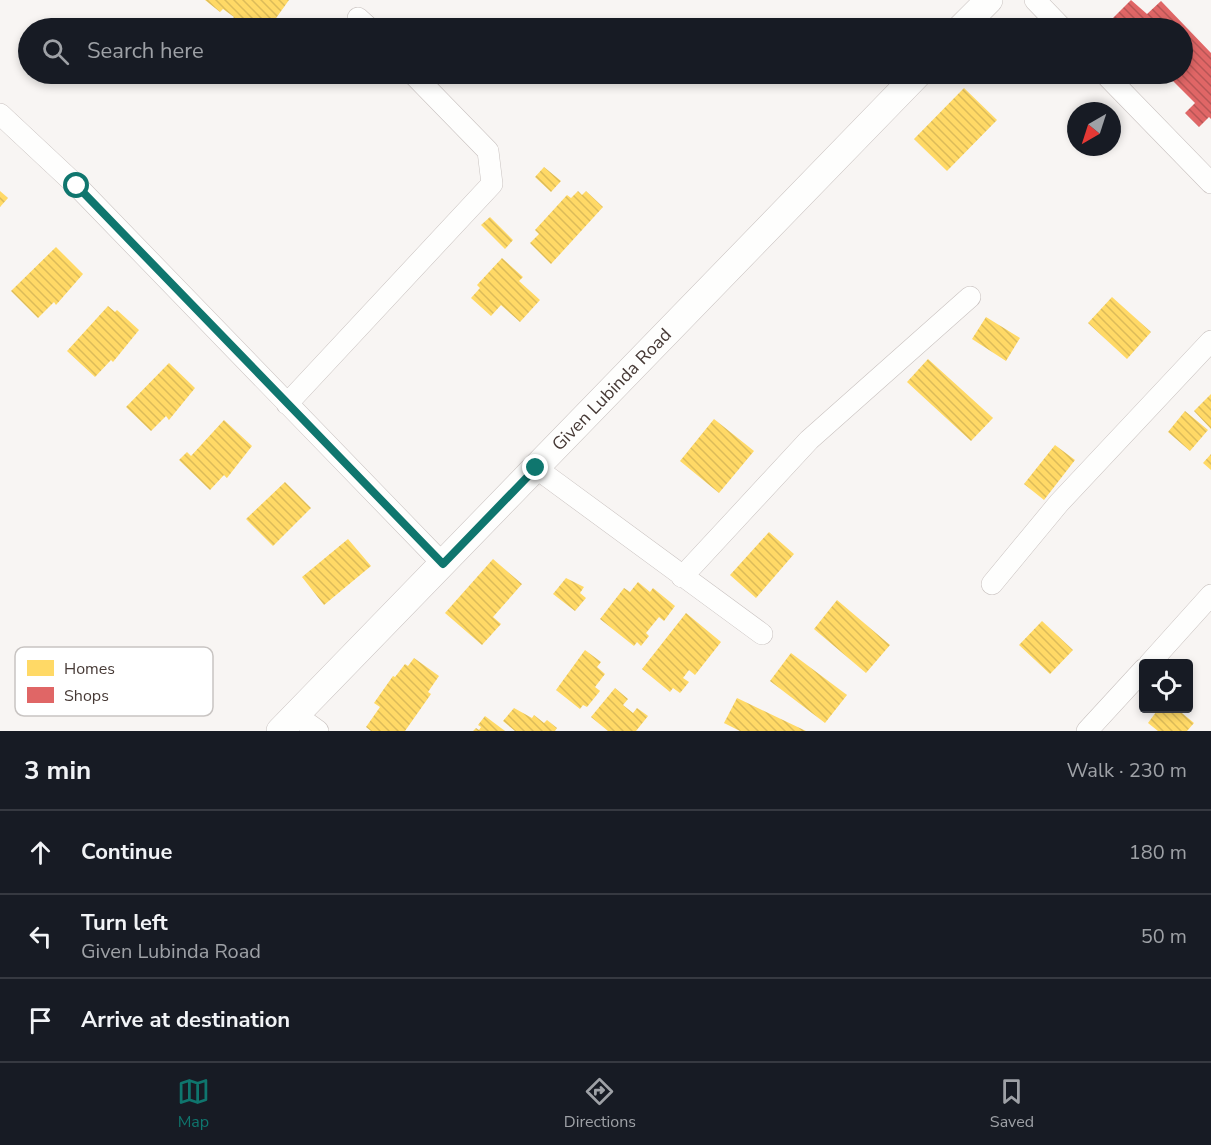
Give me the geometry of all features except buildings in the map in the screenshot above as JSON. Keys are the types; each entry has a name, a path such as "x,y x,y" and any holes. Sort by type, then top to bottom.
{"street":[{"path":"971,18 989,0"},
{"path":"1035,0 1052,18"},
{"path":"287,404 492,184 488,151 423,84"},
{"name":"Given Lubinda Road","path":"288,723 908,84"},
{"path":"1115,84 1211,183"},
{"path":"0,114 77,186 443,564"},
{"path":"682,577 809,440 970,297"},
{"path":"992,584 1059,503 1211,341"},
{"path":"536,468 762,634"},
{"path":"1153,659 1211,596"},
{"path":"1087,731 1139,673"},
{"path":"288,723 318,731"}],"route":[{"path":"77,186 443,564 536,468"}]}
